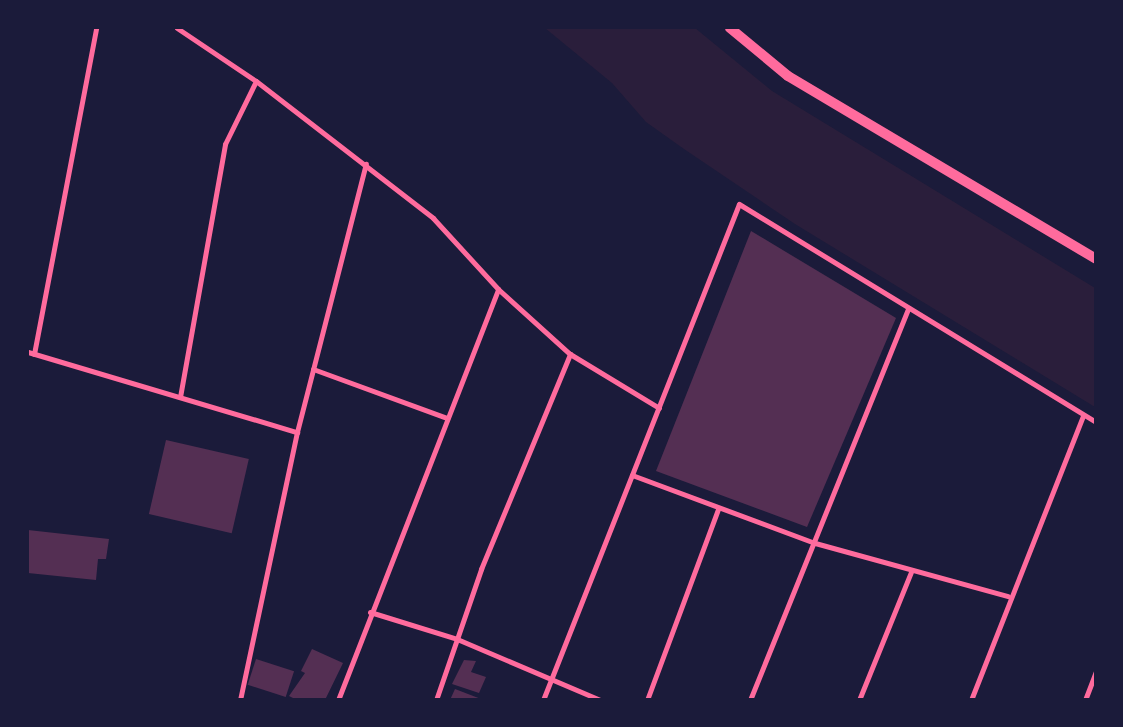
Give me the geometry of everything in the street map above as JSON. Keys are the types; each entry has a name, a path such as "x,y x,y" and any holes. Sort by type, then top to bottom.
{"main road":[{"path":"730,28 788,76 1096,259"}],"street":[{"path":"34,354 96,28"},
{"path":"177,28 256,81 366,164 433,218 498,289 570,354 659,408"},
{"path":"180,397 225,144 256,81"},
{"path":"240,700 297,432 366,164"},
{"path":"543,700 739,204 1096,422"},
{"path":"338,700 370,612 498,289"},
{"path":"750,700 815,543 908,308"},
{"path":"28,352 297,432"},
{"path":"436,700 457,639 570,354"},
{"path":"313,370 447,418"},
{"path":"971,700 1008,596 1083,414"},
{"path":"632,475 718,509 815,543 911,572 1008,596"},
{"path":"647,700 718,509"},
{"path":"859,700 911,572"},
{"path":"370,612 457,639 600,700"},
{"path":"1086,700 1096,672"}],"shaded area":[{"path":"545,28 695,28 772,91 1095,288 1095,407 795,224 684,149 646,122 612,83"}],"building":[{"path":"751,231 896,318 807,527 656,471"},
{"path":"166,440 249,459 232,533 149,514"},
{"path":"28,530 109,539 106,559 98,559 96,580 28,573"},
{"path":"312,649 343,663 325,700 297,700 289,696 305,673 301,671"},
{"path":"256,659 294,671 286,697 248,685"},
{"path":"464,660 476,661 471,672 486,677 479,693 452,684"},
{"path":"455,689 481,699 481,700 450,700"}]}
